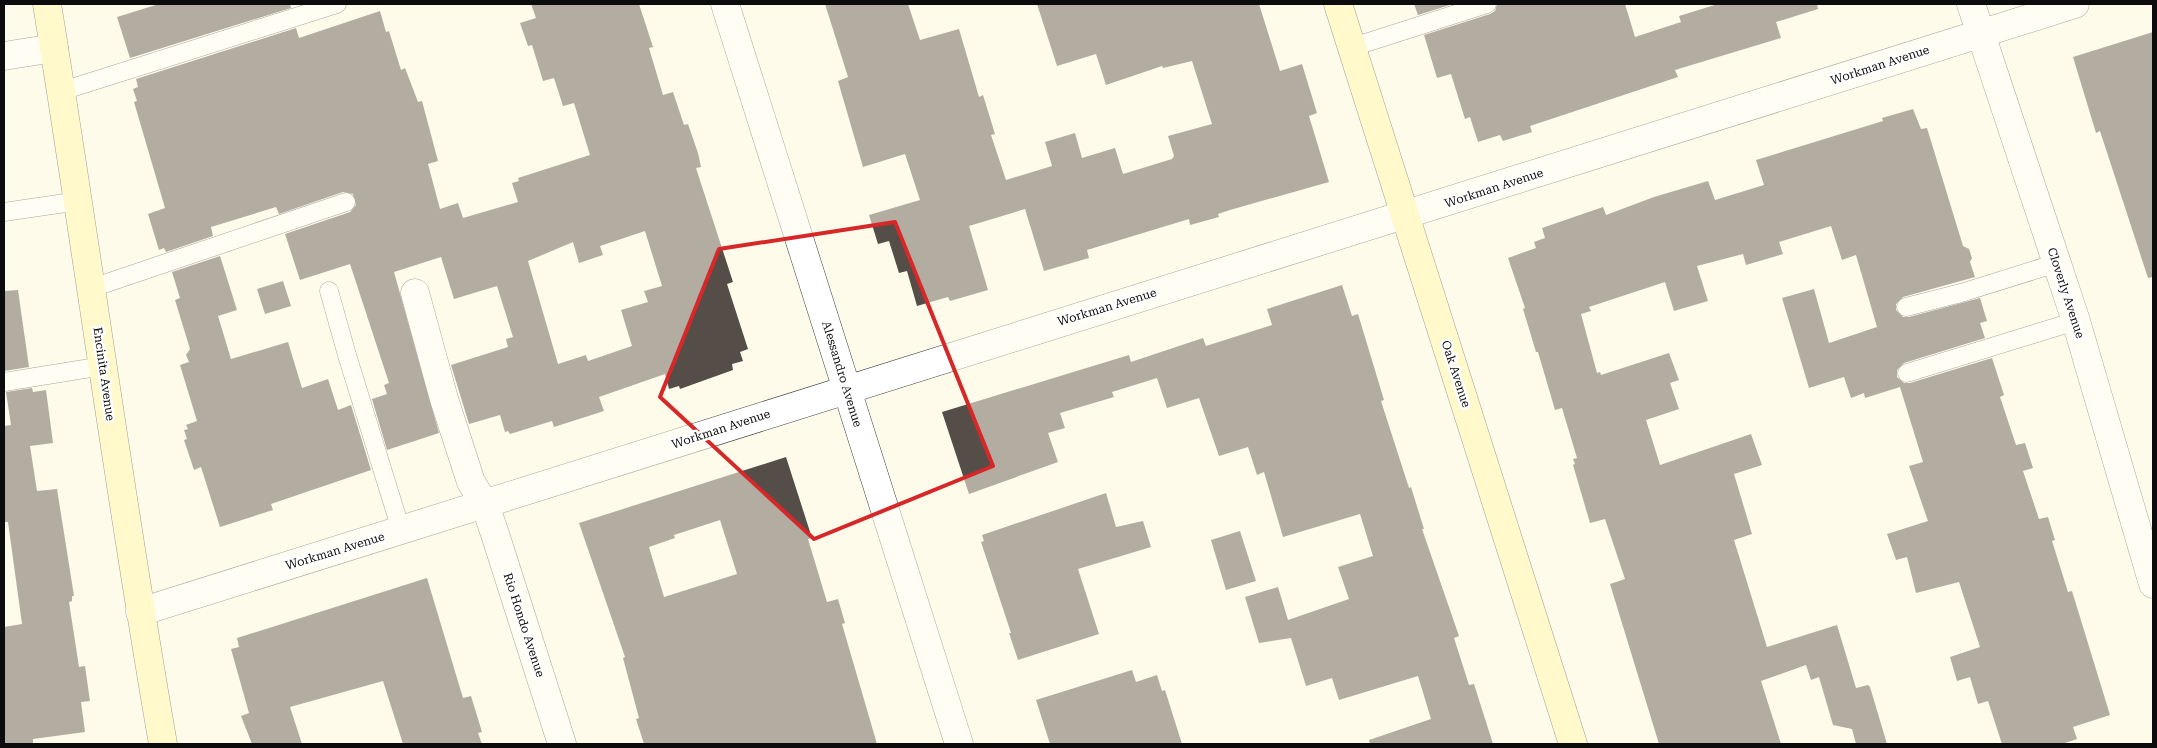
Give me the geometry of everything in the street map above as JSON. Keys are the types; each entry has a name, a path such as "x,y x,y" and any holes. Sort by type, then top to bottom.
{"street":[{"name":"Encinita Avenue","path":"47,4 80,201 140,612 163,744"},
{"name":"Alessandro Avenue","path":"725,4 959,744"},
{"name":"Oak Avenue","path":"1338,4 1573,744"},
{"name":"Cloverly Avenue","path":"1971,4 2076,320 2153,584"},
{"name":"Workman Avenue","path":"140,612 485,505 846,389 1406,216 2075,4"},
{"path":"4,56 54,48"},
{"name":"Rio Hondo Avenue","path":"415,293 444,399 472,482 485,505 562,744"}],"lane":[{"path":"62,91 337,4"},
{"path":"1353,47 1487,4"},
{"path":"4,212 80,201"},
{"path":"92,288 346,202"},
{"path":"1906,307 1961,293 2057,262"},
{"path":"329,291 401,530"},
{"path":"1907,373 2076,320"},
{"path":"4,382 104,366"}],"highlighted area":[{"path":"895,222 993,466 814,539 660,397 719,249"}],"building":[{"path":"159,4 290,4 291,8 130,58 117,17"},
{"path":"531,4 639,4 653,47 649,48 663,95 673,92 684,125 688,124 698,153 701,167 696,168 733,282 727,284 748,349 740,352 743,361 732,364 733,370 680,389 679,386 669,389 665,374 599,397 604,411 554,427 552,421 510,434 508,431 505,432 500,415 469,424 451,365 508,347 506,339 513,337 497,286 454,299 441,257 394,272 439,433 387,450 372,399 387,394 384,385 389,383 350,264 300,280 285,234 350,212 356,205 353,194 343,192 279,214 276,207 211,227 213,236 166,252 164,248 159,250 148,214 165,208 134,102 137,101 133,89 138,87 136,79 296,28 299,38 380,11 386,32 389,31 401,70 405,68 418,102 422,101 438,161 428,164 440,209 458,203 463,218 518,202 512,183 519,181 518,178 590,155 574,103 563,106 554,78 543,81 532,45 528,46 520,23 536,18","holes":["645,231 662,286 644,291 648,302 621,310 632,346 588,361 586,355 558,364 528,261 573,242 579,263 603,255 600,246"]},
{"path":"825,4 908,4 920,40 959,29 979,97 983,95 995,134 991,135 1006,180 1052,166 1045,142 1075,133 1082,158 1115,148 1123,174 1172,159 1174,156 1168,136 1212,124 1192,61 1163,68 1162,66 1106,85 1096,54 1057,66 1037,4 1259,4 1280,71 1302,64 1317,113 1309,116 1329,182 1230,210 1218,214 1219,217 1190,225 1189,219 1087,250 1089,258 1044,271 1025,209 969,226 988,290 950,301 948,297 917,306 907,271 899,273 889,241 878,244 869,215 920,200 905,154 863,167 838,81 848,77"},
{"path":"1414,4 1453,4 1418,15"},
{"path":"1497,4 1625,4 1635,37 1681,22 1679,16 1718,4 1817,4 1818,9 1776,22 1781,38 1675,70 1678,77 1530,126 1532,132 1503,141 1500,135 1478,142 1470,117 1465,119 1451,74 1437,78 1424,35 1490,14 1495,11"},
{"path":"2153,32 2153,277 2148,278 2100,131 2096,133 2073,57"},
{"path":"1913,109 1921,129 1927,128 1963,246 1969,249 1972,258 1970,262 1975,277 1903,297 1896,304 1896,310 1903,317 1909,317 1980,298 1987,321 1980,323 1985,338 1904,363 1897,370 1897,377 1904,383 1910,383 1992,358 2004,395 2000,397 2016,445 2025,443 2033,468 2023,471 2039,519 2048,517 2055,540 2052,541 2068,592 2072,591 2110,715 2073,727 2077,739 2062,744 2002,744 1988,701 1978,704 1970,677 1957,681 1950,657 1980,647 1959,582 1916,593 1907,557 1896,560 1887,534 1928,521 1909,466 1923,462 1900,387 1865,398 1864,393 1851,398 1844,377 1809,388 1782,298 1814,289 1829,343 1877,327 1856,255 1842,260 1831,226 1779,242 1783,254 1746,265 1743,254 1697,266 1708,301 1674,311 1665,282 1589,307 1591,311 1581,314 1597,373 1600,372 1601,375 1669,353 1679,380 1670,383 1679,409 1646,420 1660,465 1751,434 1762,465 1734,474 1752,534 1734,540 1767,647 1837,625 1856,688 1868,685 1870,687 1887,744 1856,744 1852,729 1833,725 1819,677 1811,680 1806,665 1761,681 1781,744 1659,744 1610,584 1625,579 1605,519 1590,523 1573,465 1575,464 1573,459 1577,458 1562,408 1555,410 1508,258 1536,248 1534,242 1545,238 1542,228 1603,207 1606,215 1654,197 1708,181 1715,200 1764,185 1756,160 1883,121 1882,118"},
{"path":"220,256 237,310 218,316 231,359 288,342 302,388 328,379 338,410 351,405 371,470 271,504 273,510 220,527 201,467 194,470 184,440 187,439 184,430 188,429 186,425 197,421 180,365 189,362 186,355 190,349 175,300 180,298 172,272"},
{"path":"283,281 291,306 265,314 257,289"},
{"path":"1342,285 1352,316 1358,314 1384,400 1381,401 1459,636 1454,638 1469,685 1474,684 1493,744 1370,744 1369,740 1431,719 1418,676 1339,700 1332,678 1306,686 1291,638 1259,643 1245,597 1278,587 1288,620 1349,599 1338,567 1373,556 1360,514 1283,537 1264,472 1257,475 1248,447 1219,456 1199,398 1167,408 1157,378 1112,392 1114,397 1060,413 1065,428 1048,433 1058,462 969,494 942,412 1129,355 1131,362 1203,338 1206,346 1272,325 1267,309"},
{"path":"18,290 29,367 4,371 4,291"},
{"path":"32,388 33,392 46,390 53,443 30,446 37,491 57,489 74,596 72,596 72,601 69,602 79,667 85,666 90,701 81,702 85,732 33,739 33,744 4,744 4,627 22,624 8,522 4,522 4,426 11,425 6,392"},
{"path":"786,457 812,538 808,539 827,602 838,599 845,623 842,624 877,744 644,744 636,719 639,718 623,658 625,657 579,523","holes":["720,520 737,574 664,597 649,547 675,538 674,535"]},
{"path":"1106,493 1116,527 1143,521 1151,547 1078,569 1099,634 1018,660 981,542 984,541 982,535"},
{"path":"1240,531 1256,581 1226,590 1211,540"},
{"path":"427,578 463,698 471,696 482,732 478,733 482,744 403,744 383,681 290,707 302,744 252,744 241,716 249,713 231,649 239,647 237,638"},
{"path":"1132,670 1136,682 1157,675 1162,691 1165,690 1182,744 1050,744 1036,700"}]}
